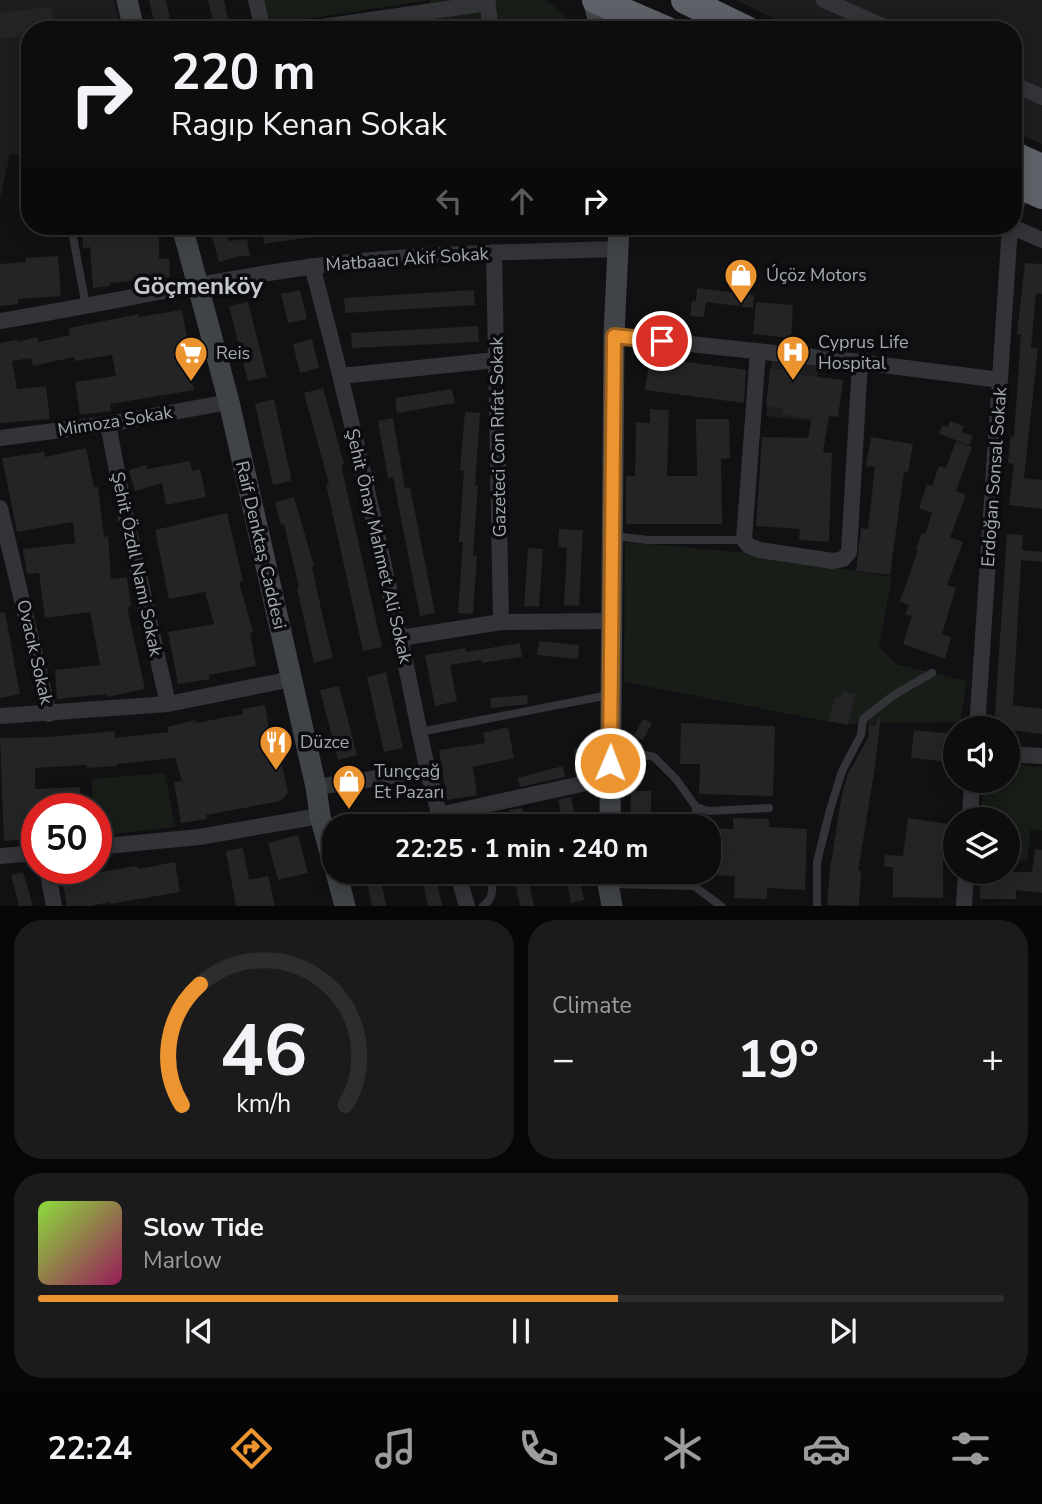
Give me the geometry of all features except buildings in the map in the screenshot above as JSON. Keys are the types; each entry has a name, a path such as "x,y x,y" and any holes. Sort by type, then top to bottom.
{"highway":[{"path":"595,0 634,15"},
{"path":"696,3 730,21"}],"street":[{"path":"127,0 132,21"},
{"path":"256,0 261,21"},
{"path":"595,0 599,21"},
{"path":"824,0 871,21"},
{"path":"361,21 487,2 490,21"},
{"path":"1022,88 1042,97"},
{"path":"1022,231 1042,240"},
{"name":"Raif Denktaş Caddesi","path":"184,235 229,402 322,823"},
{"path":"610,814 614,336 619,235"},
{"name":"Erdoğan Sonsal Sokak","path":"978,716 1009,235"},
{"name":"Matbaacı Akif Sokak","path":"0,321 198,284 312,267 494,252 617,249"},
{"name":"Gazeteci Con Rıfat Sokak","path":"494,252 502,622"},
{"name":"Şehit Önay Mahmet Ali Sokak","path":"312,267 341,376 427,771 439,814"},
{"path":"614,336 1000,380"},
{"path":"758,351 744,540 749,546 760,550 833,561 843,559 849,552 860,362"},
{"path":"341,376 496,360"},
{"name":"Mimoza Sokak","path":"0,438 108,424 229,402"},
{"name":"Şehit Özdıl Nami Sokak","path":"108,424 168,704"},
{"name":"Ovacık Sokak","path":"0,508 5,550 49,714"},
{"path":"400,638 502,622 611,621"},
{"path":"0,716 168,704 292,679"},
{"path":"1020,755 1042,756"},
{"path":"316,787 427,771"},
{"path":"458,814 481,806 609,778"},
{"path":"112,845 199,837 320,816"},
{"path":"0,856 21,854"},
{"path":"50,884 54,905"},
{"name":"Raif Denktaş Caddesi","path":"339,884 345,905"},
{"path":"461,884 467,905"},
{"path":"609,884 612,905"},
{"path":"964,905 965,884"}],"lane":[{"path":"73,235 86,306"},
{"path":"612,536 648,540 744,540"},
{"path":"817,905 817,862 842,771 861,735 863,719 894,695 932,673"},
{"path":"420,732 611,695"},
{"path":"610,747 654,757 676,779 696,807 696,814"},
{"path":"481,806 482,814"},
{"path":"696,807 709,811 769,808"},
{"path":"483,905 493,893 492,884"},
{"path":"672,884 694,886 720,905"}],"shaded area":[{"path":"0,0 114,0 120,21 21,21 21,154 10,155 0,198"},
{"path":"262,0 430,0 293,21 266,21"},
{"path":"430,0 545,0 569,21 431,21"},
{"path":"736,0 1042,0 1042,144 1022,135 1022,21 779,21"},
{"name":"Cyprus Life Hospital","path":"772,360 819,365 813,421 766,416"},
{"path":"625,542 738,552 892,577 879,647 896,664 967,681 961,716 943,716 943,722 841,724 624,682"},
{"path":"1020,765 1042,767 1042,831 1031,829 1027,861 1020,861 1020,807 982,807 983,793 1020,793"},
{"path":"165,773 175,827 112,834 112,793 92,793 92,779"}],"place":[{"name":"Úçöz Motors","path":"741,305"},
{"name":"Cyprus Life Hospital","path":"793,382"},
{"name":"Reis","path":"191,383"},
{"name":"Düzce","path":"276,772"},
{"name":"Tunççağ Et Pazarı","path":"349,811"}],"district":[{"name":"Göçmenköy","path":"198,286"}],"route":[{"path":"610,763 614,336 662,341"}]}
